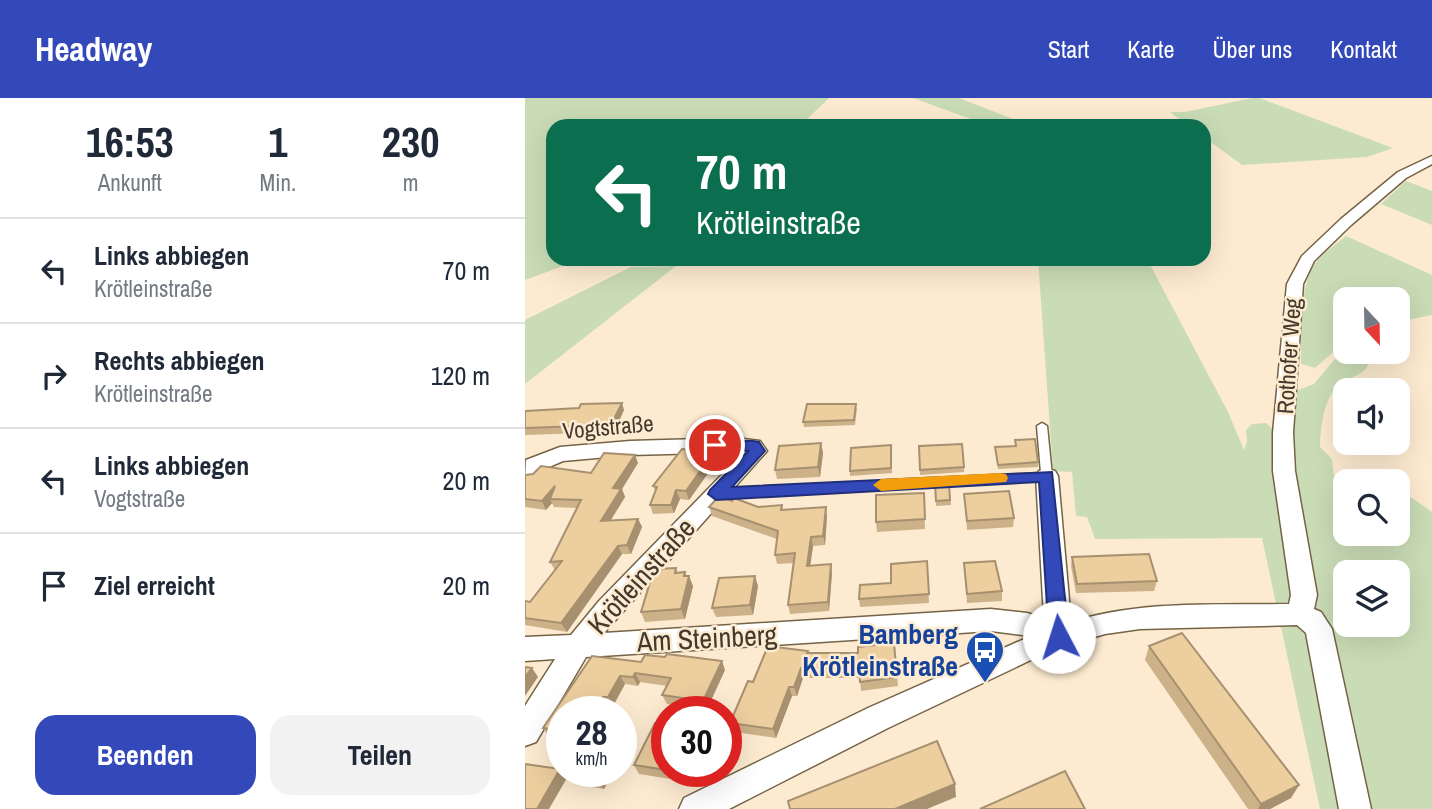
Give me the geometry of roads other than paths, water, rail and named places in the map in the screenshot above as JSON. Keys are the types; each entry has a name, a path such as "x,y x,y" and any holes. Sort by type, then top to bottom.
{"street":[{"name":"Rothofer Weg","path":"1300,614 1304,596 1303,584 1285,471 1283,433 1295,284 1307,259 1365,205 1402,175 1432,159"},
{"name":"Vogtstraße","path":"525,475 544,459 559,454 630,448 735,445 753,446 757,451"},
{"name":"Krötleinstraße","path":"525,732 579,645 608,608 757,451"},
{"path":"1047,476 1059,637"},
{"path":"695,809 878,718 1059,637 1105,623 1140,618 1300,614 1312,620 1319,629 1355,809"},
{"name":"Am Steinberg","path":"525,649 991,620 1023,622 1043,627 1059,637"}],"lane":[{"path":"716,494 1047,476 1042,426"}],"place":[{"name":"Bamberg Krötleinstraße","path":"985,684"}]}
